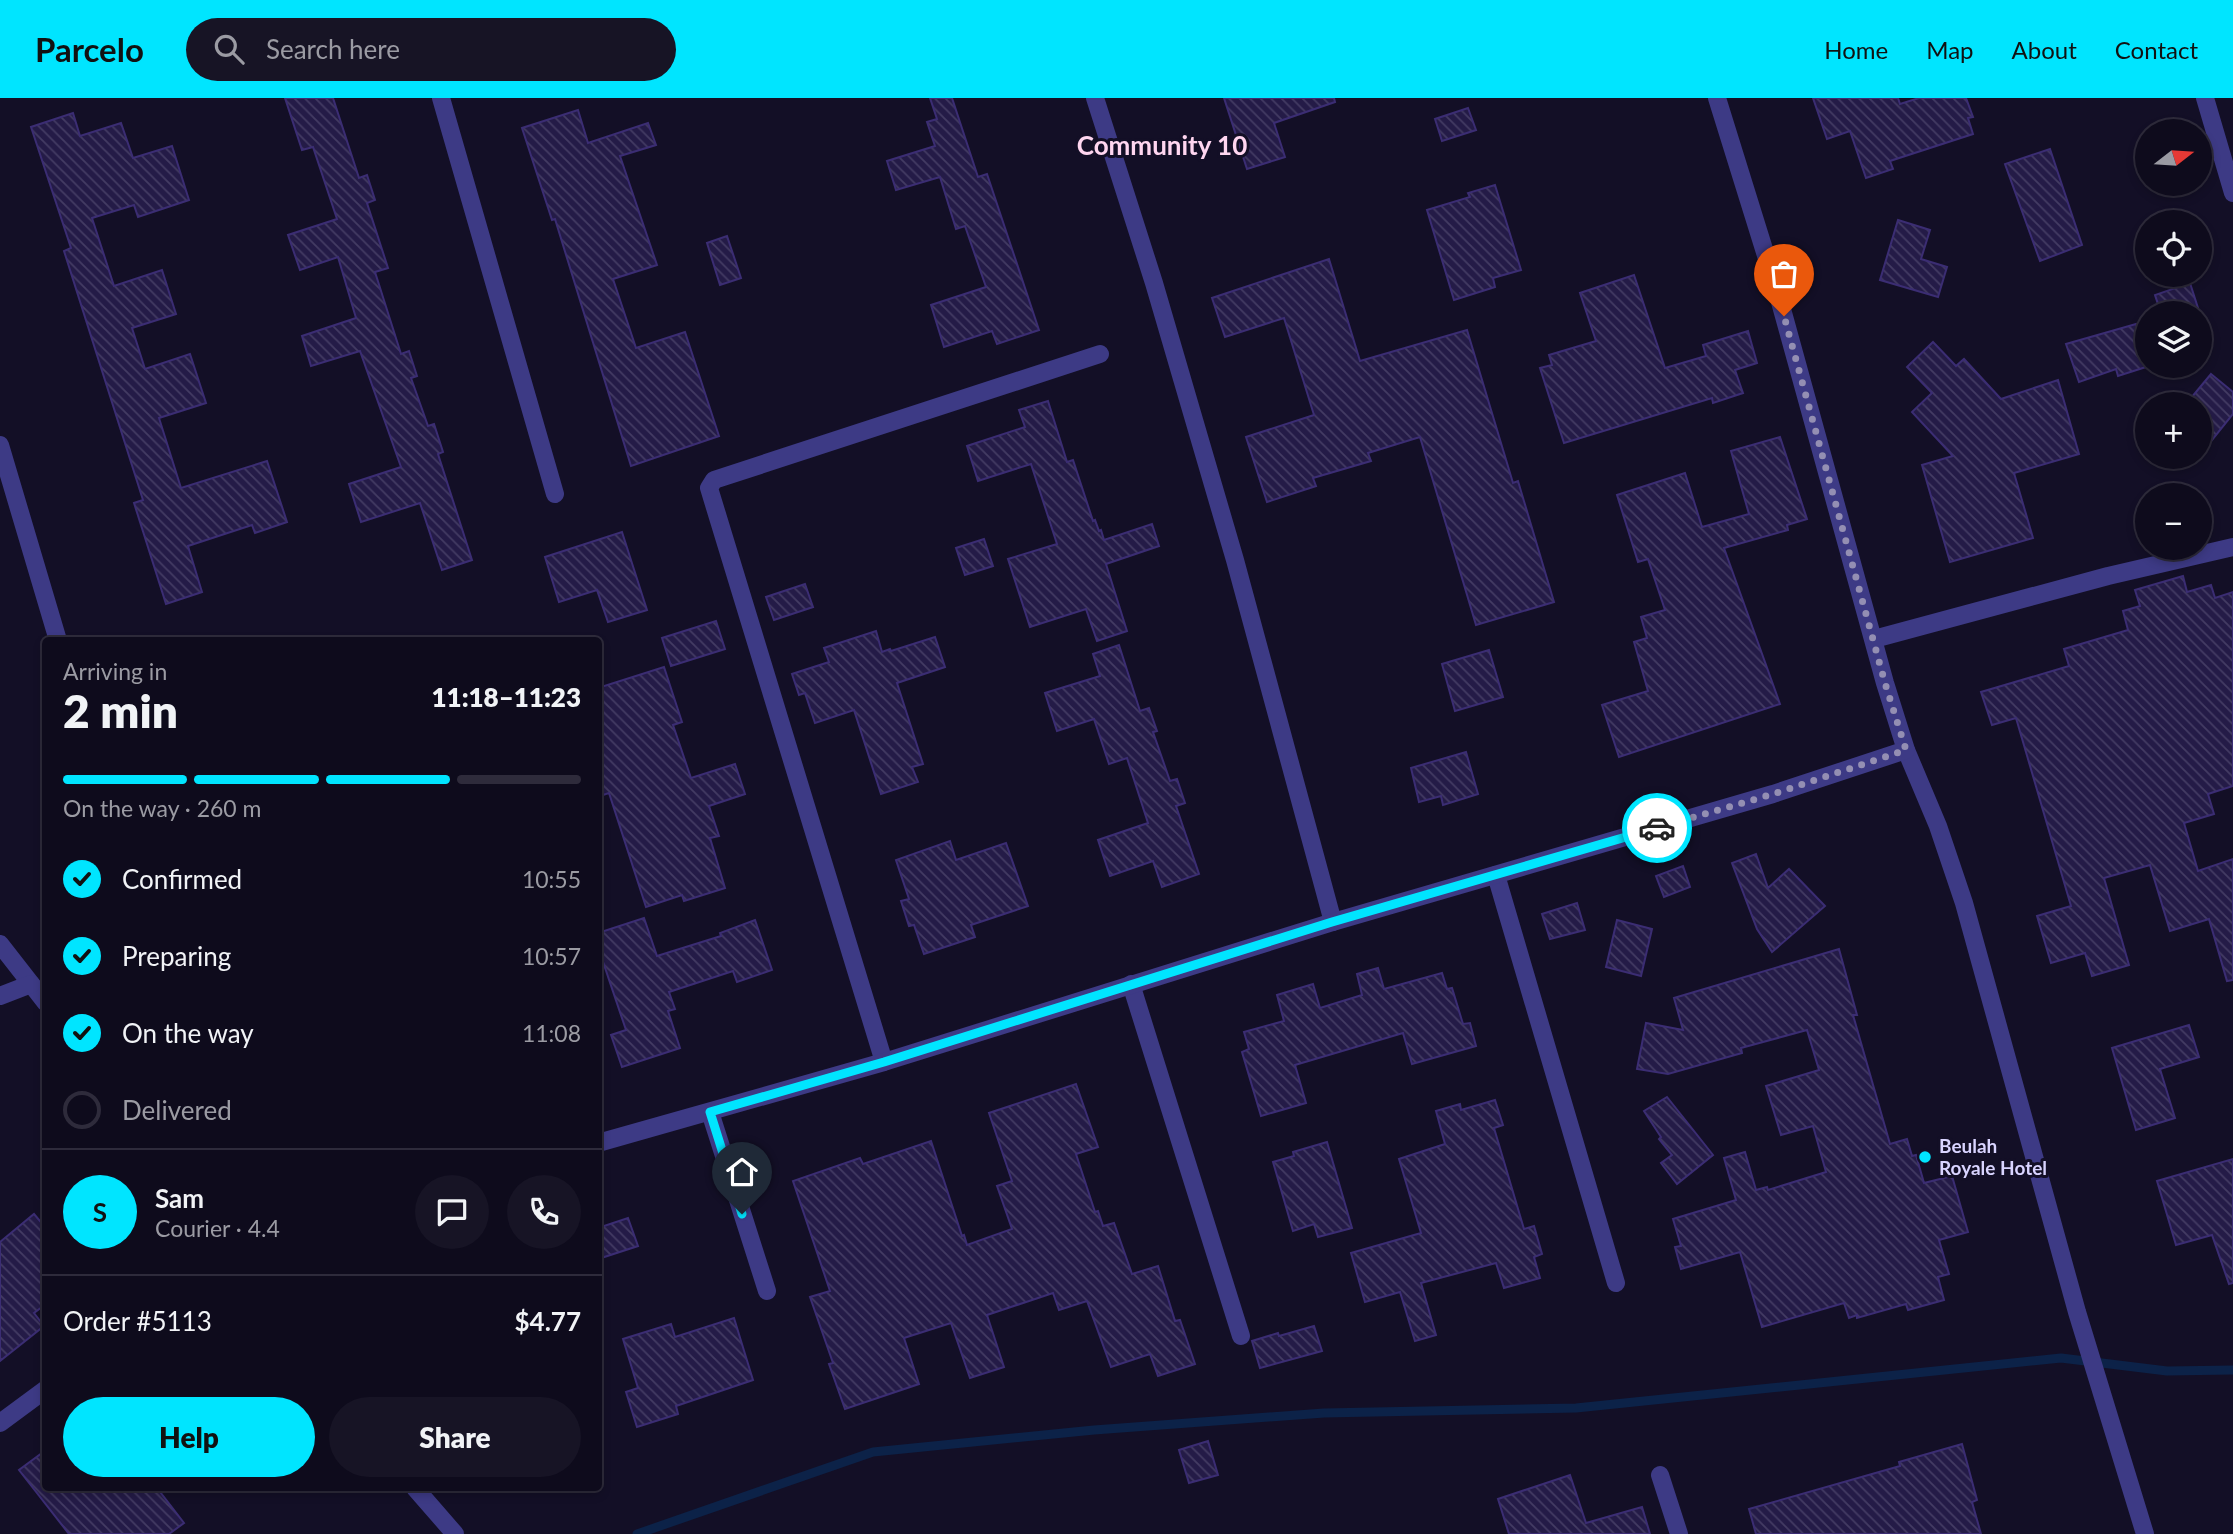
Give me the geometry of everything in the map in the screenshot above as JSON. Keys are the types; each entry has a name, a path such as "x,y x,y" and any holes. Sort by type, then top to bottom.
{"street":[{"path":"441,98 555,494"},
{"path":"1095,98 1154,283 1235,560 1332,922"},
{"path":"1717,98 1777,291 1885,683 1906,750 1938,827 1964,903 2096,1373 2145,1534"},
{"path":"2205,98 2233,193"},
{"path":"884,1062 709,488 714,480 1100,354"},
{"path":"0,444 57,637"},
{"path":"1874,639 2108,576 2233,547"},
{"path":"602,1142 884,1062 1332,922 1760,798 1906,750"},
{"path":"1496,875 1616,1283"},
{"path":"0,944 42,998"},
{"path":"0,996 32,984"},
{"path":"1131,984 1241,1336"},
{"path":"710,1112 767,1291"},
{"path":"0,1423 42,1393"},
{"path":"1660,1475 1679,1534"},
{"path":"418,1491 455,1534"}],"building":[{"path":"285,98 333,98 359,178 367,175 375,200 367,203 388,268 375,272 401,354 409,351 417,376 411,378 428,426 434,424 443,452 438,454 472,560 442,570 420,503 361,522 349,484 401,467 360,351 311,366 302,336 356,318 338,257 300,270 288,235 337,219 313,147 302,150"},
{"path":"930,98 952,98 978,177 987,174 1039,330 997,344 992,331 944,347 931,305 986,287 965,226 956,229 940,177 896,190 887,161 935,146 927,122 937,119"},
{"path":"1224,98 1334,98 1335,102 1274,123 1285,157 1247,169"},
{"path":"1813,98 1898,98 1900,104 1919,98 1966,98 1973,117 1968,118 1973,134 1890,161 1893,169 1866,178 1850,131 1827,139"},
{"path":"1468,108 1476,130 1442,141 1435,119"},
{"path":"578,110 588,143 648,123 656,145 620,156 657,265 613,279 636,348 685,332 719,436 631,466 555,219 552,220 522,128"},
{"path":"73,113 80,136 121,123 133,158 172,146 189,200 138,217 134,205 92,218 114,286 162,270 176,314 132,328 145,369 190,354 206,403 159,418 181,488 267,461 287,522 255,533 252,525 188,546 202,592 166,604 134,503 143,500 64,251 71,248 31,127"},
{"path":"2050,149 2082,245 2040,261 2005,164"},
{"path":"1495,185 1521,270 1493,278 1495,287 1454,300 1427,210 1470,197 1468,193"},
{"path":"1898,220 1930,230 1921,259 1947,267 1938,297 1880,280"},
{"path":"727,236 741,278 720,285 707,243"},
{"path":"1329,259 1360,361 1467,330 1513,483 1518,481 1554,602 1476,625 1420,437 1368,453 1371,461 1313,478 1316,486 1267,502 1246,437 1314,415 1284,318 1225,337 1212,298"},
{"path":"1634,275 1665,368 1706,356 1703,345 1748,331 1757,363 1735,370 1743,393 1713,403 1712,398 1564,443 1540,368 1552,365 1549,355 1596,341 1580,293"},
{"path":"2178,287 2191,287 2196,301 2157,301 2155,295"},
{"path":"2135,324 2135,371 2118,376 2116,369 2079,382 2066,344"},
{"path":"1933,342 1956,366 1964,359 2001,399 2058,380 2079,454 2014,473 2033,538 1950,562 1922,465 1953,456 1912,412 1932,393 1907,367"},
{"path":"2212,375 2233,392 2233,414 2212,440 2212,392 2196,392 2208,378 2212,378"},
{"path":"1048,401 1067,462 1073,460 1093,521 1095,520 1099,531 1101,530 1104,540 1152,524 1159,546 1106,564 1127,631 1097,641 1086,609 1030,627 1008,559 1057,544 1031,464 978,481 967,446 1025,427 1019,410"},
{"path":"1780,437 1807,519 1787,525 1788,530 1724,548 1780,704 1619,757 1602,705 1648,691 1634,642 1647,638 1641,617 1665,610 1648,559 1638,562 1617,495 1685,473 1702,527 1749,514 1731,451"},
{"path":"622,532 647,610 608,622 597,590 559,602 545,557"},
{"path":"984,539 993,566 965,575 956,548"},
{"path":"2183,576 2187,592 2211,585 2215,598 2233,592 2233,786 2208,794 2214,814 2184,823 2198,871 2233,859 2233,980 2227,981 2209,919 2170,931 2150,865 2104,878 2129,965 2092,976 2085,953 2051,963 2037,916 2071,906 2016,718 1992,725 1981,692 2069,666 2064,649 2128,630 2123,611 2140,606 2135,590"},
{"path":"805,584 813,607 774,620 766,597"},
{"path":"716,621 725,649 671,666 662,638"},
{"path":"876,631 882,652 935,637 945,667 897,683 923,764 912,767 918,782 881,794 854,710 815,723 805,693 799,695 792,674 829,662 824,648"},
{"path":"1119,645 1140,711 1149,708 1157,731 1153,732 1170,781 1177,779 1185,803 1176,806 1199,874 1162,887 1153,861 1110,876 1098,840 1148,823 1127,758 1109,764 1094,719 1057,731 1045,693 1100,676 1093,654"},
{"path":"1489,650 1503,697 1455,711 1442,664"},
{"path":"664,667 682,722 673,725 691,778 735,764 745,794 709,806 719,836 710,838 725,888 684,901 682,895 646,907 609,793 603,795 602,792 602,687"},
{"path":"1466,752 1478,794 1443,805 1441,796 1419,802 1411,768"},
{"path":"950,841 956,860 1006,843 1028,906 971,925 975,937 924,954 914,925 909,926 901,901 909,899 896,860"},
{"path":"1756,854 1768,888 1789,869 1825,906 1772,952 1757,929 1732,863"},
{"path":"1683,866 1690,887 1664,897 1656,876"},
{"path":"1577,903 1585,930 1550,939 1542,914"},
{"path":"644,918 657,956 721,936 720,933 755,920 772,970 737,982 733,971 669,992 675,1009 668,1011 680,1048 622,1067 611,1035 626,1030 602,959 602,932"},
{"path":"1617,920 1652,929 1641,976 1606,967"},
{"path":"1839,949 1857,1015 1853,1015 1890,1144 1907,1139 1912,1156 1916,1155 1924,1183 1952,1176 1968,1232 1939,1240 1949,1274 1938,1277 1944,1300 1908,1310 1906,1304 1857,1318 1857,1315 1849,1318 1844,1303 1762,1327 1740,1252 1681,1269 1675,1247 1681,1246 1673,1219 1736,1200 1724,1158 1745,1152 1756,1190 1767,1187 1768,1190 1826,1172 1813,1126 1781,1135 1766,1086 1819,1070 1807,1030 1741,1048 1742,1053 1668,1074 1637,1069 1646,1023 1683,1030 1674,998"},
{"path":"1378,968 1384,989 1442,973 1447,989 1452,988 1463,1024 1470,1023 1476,1046 1412,1064 1403,1033 1295,1065 1306,1103 1261,1116 1242,1052 1249,1049 1244,1032 1284,1021 1277,995 1313,984 1320,1008 1362,995 1357,974"},
{"path":"2189,1025 2199,1057 2160,1069 2175,1118 2136,1130 2112,1048"},
{"path":"1076,1084 1098,1147 1076,1154 1095,1212 1098,1211 1103,1226 1114,1223 1132,1274 1158,1266 1175,1321 1180,1320 1195,1364 1158,1376 1150,1354 1111,1367 1087,1301 1059,1310 1053,1293 987,1315 1004,1367 970,1378 951,1323 904,1338 919,1384 845,1409 829,1364 833,1363 810,1297 830,1291 793,1181 860,1158 863,1164 931,1141 967,1245 1012,1229 997,1186 1012,1181 989,1113"},
{"path":"1667,1097 1713,1155 1677,1184 1661,1163 1672,1155 1659,1139 1661,1137 1644,1111"},
{"path":"1495,1100 1503,1125 1494,1128 1524,1229 1534,1226 1542,1254 1534,1257 1540,1278 1504,1288 1496,1263 1421,1283 1436,1335 1415,1341 1400,1292 1365,1302 1351,1253 1421,1233 1399,1159 1445,1144 1436,1111 1460,1104 1461,1110"},
{"path":"1327,1142 1352,1228 1318,1237 1314,1224 1293,1231 1273,1162 1294,1156 1293,1152"},
{"path":"2233,1159 2233,1283 2229,1284 2212,1235 2176,1245 2157,1181"},
{"path":"34,1214 42,1223 42,1307 34,1313 42,1328 0,1361 0,1242"},
{"path":"628,1218 638,1246 602,1258 602,1227"},
{"path":"734,1318 753,1380 676,1406 678,1414 637,1427 626,1392 638,1388 623,1339 671,1324 675,1337"},
{"path":"1314,1326 1322,1351 1260,1368 1252,1341"},
{"path":"1208,1441 1218,1475 1189,1483 1179,1450"},
{"path":"1962,1444 1977,1500 1972,1502 1981,1534 1756,1534 1749,1509 1900,1466 1899,1462"},
{"path":"42,1453 42,1491 159,1491 184,1523 169,1534 69,1534 19,1470"},
{"path":"1570,1475 1586,1523 1642,1507 1650,1534 1509,1534 1498,1499"}],"waterway":[{"path":"637,1534 873,1452 1094,1430 1324,1413 1576,1408 2061,1358 2167,1371 2233,1370"}],"way so far":[{"path":"1657,828 1773,794 1906,750 1784,316"}],"place":[{"name":"Beulah Royale Hotel","path":"1925,1157"}],"district":[{"name":"Community 10","path":"1162,146"}],"route":[{"path":"742,1214 710,1112 884,1062 1332,922 1657,828"}]}
